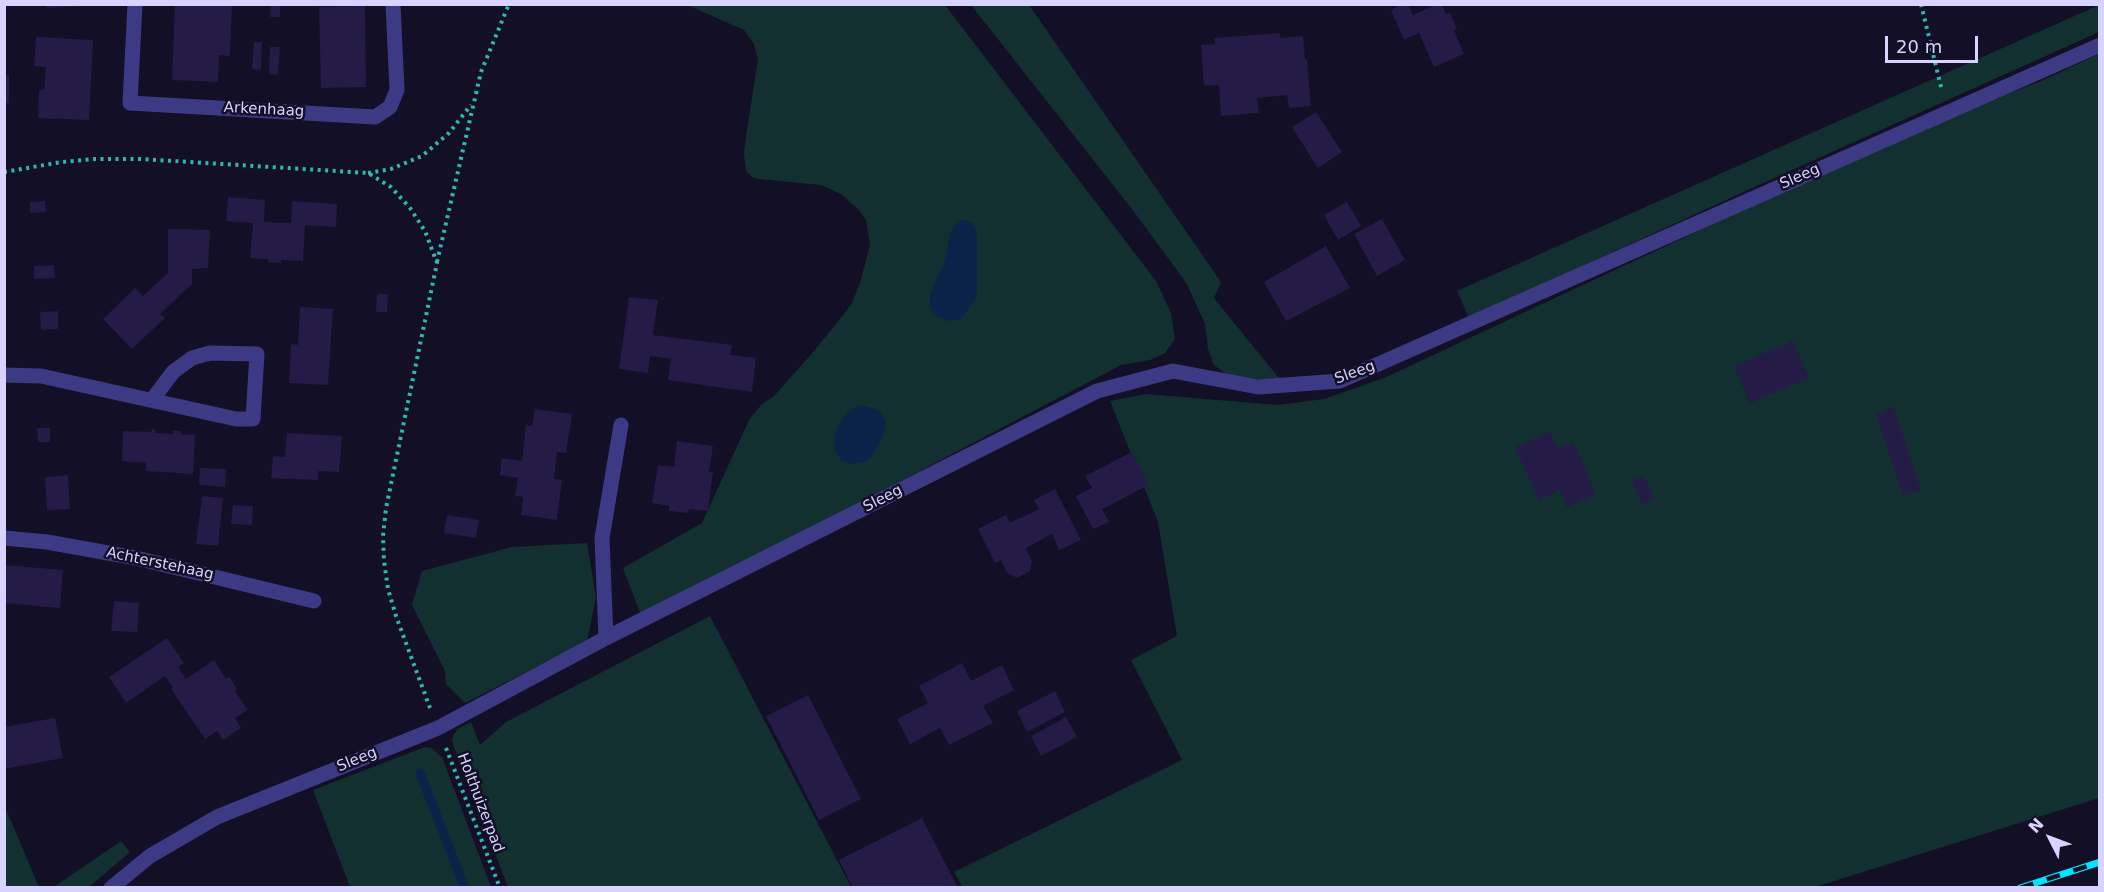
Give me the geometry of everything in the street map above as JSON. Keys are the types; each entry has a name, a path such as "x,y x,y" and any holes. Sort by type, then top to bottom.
{"street":[{"name":"Arkenhaag","path":"135,4 130,103 375,117 390,107 397,90 393,4"},
{"name":"Sleeg","path":"111,888 150,856 217,817 438,728 606,638 1097,392 1173,370 1258,387 1340,381 2100,45"},
{"path":"4,375 41,376 236,419 253,419 257,354 210,353 192,358 173,372 152,400"},
{"path":"606,638 602,538 621,425"},
{"name":"Achterstehaag","path":"4,538 47,542 136,558 314,601"}],"path":[{"name":"Holthuizerpad","path":"500,888 393,607 384,561 383,536 386,508 437,263 481,72 509,4"},
{"path":"1921,4 1947,112"},
{"path":"4,172 62,162 141,159 369,173 391,169 422,156 449,133 474,102"},
{"path":"369,173 391,187 410,208 424,231 437,263"}],"green space":[{"path":"687,5 945,5 1156,281 1171,313 1175,339 1165,353 1150,360 1121,365 865,500 640,613 623,568 702,523 750,418 762,404 773,397 851,305 860,283 870,245 866,220 859,210 841,194 821,185 759,179 752,177 746,171 744,154 758,60 754,44 744,30","holes":["977,233 977,297 930,309 930,297 944,265"]},
{"path":"971,5 1029,5 1221,282 1214,298 1278,377 1293,380 1271,381 1227,375 1214,365 1208,349 1205,324 1187,284 1135,213"},
{"path":"2099,5 2099,32 1469,318 1457,291"},
{"path":"2099,54 2099,798 1815,887 963,888 954,872 1182,760 1131,660 1177,636 1158,522 1110,401 1146,394 1278,405 1324,399 1384,378 1820,174 2041,81"},
{"path":"587,543 596,597 587,641 465,703 446,684 445,671 412,605 422,571 512,547"},
{"path":"710,616 851,887 508,887 455,750 452,740 454,734 459,728 471,722 480,745 506,722"},
{"path":"425,747 431,748 442,757 491,887 350,887 313,790"},
{"path":"5,807 39,887 5,887"},
{"path":"121,841 130,852 89,887 54,887"}],"water":[{"path":"967,220 973,224 977,233 977,297 961,319 950,321 937,316 930,309 930,297 944,265 951,231 958,222"},
{"path":"860,405 876,409 886,422 882,438 874,454 865,462 852,464 841,460 835,450 834,436 839,423 850,410"}],"building":[{"path":"47,4 84,4 84,6 47,8"},
{"path":"175,4 232,4 230,56 219,55 218,82 172,80"},
{"path":"271,4 280,4 280,17 270,17"},
{"path":"1402,4 1408,4 1413,15 1442,4 1446,14 1450,13 1464,54 1434,67 1419,33 1404,40 1391,10"},
{"path":"365,6 366,87 321,88 319,7"},
{"path":"1280,33 1280,38 1303,36 1311,106 1289,108 1287,95 1257,98 1259,113 1221,116 1219,85 1204,86 1201,45 1215,44 1214,38"},
{"path":"36,37 93,40 89,120 38,118 39,90 44,90 46,67 34,66"},
{"path":"254,42 262,42 261,70 252,69"},
{"path":"270,47 280,47 278,75 269,74"},
{"path":"4,75 9,75 9,103 4,103"},
{"path":"1316,112 1342,152 1318,168 1292,127"},
{"path":"228,197 265,200 264,222 291,223 292,201 337,204 336,227 305,225 303,261 281,260 281,263 268,262 268,259 250,258 253,223 226,221"},
{"path":"45,201 46,212 30,213 30,202"},
{"path":"1347,202 1361,226 1338,240 1324,215"},
{"path":"1382,219 1405,260 1377,276 1354,234"},
{"path":"168,229 210,230 208,268 192,269 192,284 160,314 165,318 132,349 103,319 135,288 143,296 168,273"},
{"path":"1326,246 1350,288 1286,321 1264,282"},
{"path":"54,265 55,278 34,279 34,266"},
{"path":"377,294 388,294 387,312 376,312"},
{"path":"629,297 658,300 653,335 732,345 730,355 756,358 752,392 668,380 671,359 650,356 648,373 619,369"},
{"path":"300,307 333,309 328,385 289,383 291,344 298,345"},
{"path":"58,311 58,329 41,330 40,312"},
{"path":"1793,341 1809,378 1750,403 1734,366"},
{"path":"1893,406 1921,490 1903,496 1876,414"},
{"path":"535,409 572,414 566,453 557,452 554,479 562,480 557,520 521,515 523,497 515,496 518,478 500,475 502,458 522,461 526,425 532,426"},
{"path":"37,428 50,428 50,442 38,442"},
{"path":"155,429 155,433 173,434 173,430 181,431 181,434 195,435 193,474 146,471 146,463 122,461 123,431 151,432"},
{"path":"1550,432 1558,448 1573,442 1596,494 1567,507 1560,490 1539,500 1515,447"},
{"path":"287,433 342,436 339,472 318,471 318,480 271,478 273,456 285,457"},
{"path":"677,441 713,446 709,472 713,472 708,511 689,509 688,513 669,511 669,506 652,503 658,465 674,467"},
{"path":"1132,452 1149,485 1102,509 1109,522 1093,529 1076,496 1092,488 1085,476"},
{"path":"200,468 226,469 225,487 199,485"},
{"path":"68,475 70,509 47,510 45,477"},
{"path":"1644,476 1654,499 1642,504 1633,481"},
{"path":"1055,489 1081,540 1059,550 1052,534 1026,548 1032,561 1030,571 1017,578 1007,573 1001,560 995,563 978,529 1006,515 1010,523 1039,509 1034,500"},
{"path":"202,496 223,498 218,546 196,544"},
{"path":"233,505 253,506 252,525 231,524"},
{"path":"447,515 479,520 476,538 444,533"},
{"path":"5,565 63,570 60,608 4,603"},
{"path":"114,601 139,603 137,632 111,631"},
{"path":"167,638 184,663 178,667 186,679 214,660 226,679 229,677 248,710 235,718 241,728 223,740 217,731 205,739 171,689 173,688 165,676 126,703 109,677"},
{"path":"962,663 971,681 1002,665 1014,690 983,706 993,723 949,745 940,728 910,744 897,719 928,703 919,686"},
{"path":"1055,691 1065,712 1027,732 1017,711"},
{"path":"808,695 861,799 819,820 766,716"},
{"path":"1066,717 1077,737 1041,756 1031,736"},
{"path":"55,718 63,758 4,769 4,727"},
{"path":"922,818 958,888 853,888 839,860"}],"waterway":[{"path":"420,773 465,888"}],"railway":[{"path":"2020,888 2100,862"}]}
